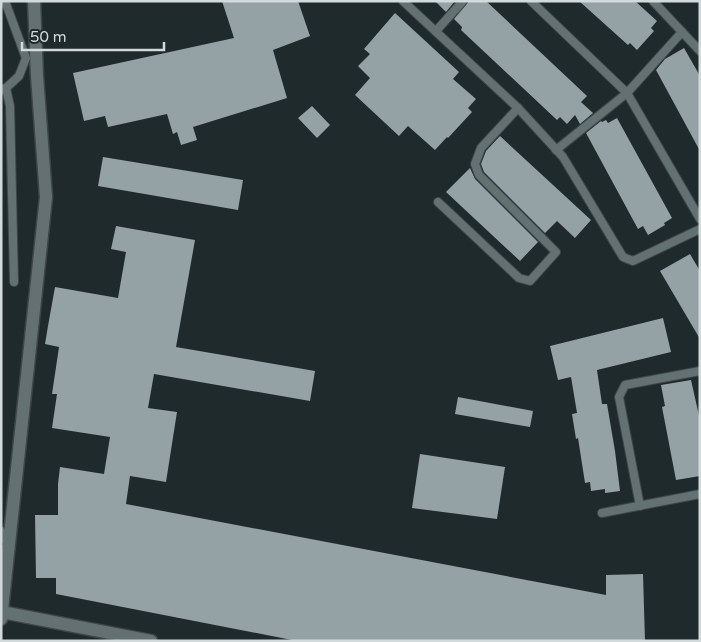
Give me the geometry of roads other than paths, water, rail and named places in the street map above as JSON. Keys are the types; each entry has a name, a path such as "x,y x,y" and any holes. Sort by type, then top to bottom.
{"street":[{"path":"34,1 37,76 46,198 5,549 2,615 151,641"}],"lane":[{"path":"5,1 26,58 19,76 4,89 10,106 14,282"},
{"path":"403,1 518,108 563,158 623,257 633,261 700,229"},
{"path":"436,31 463,1"},
{"path":"531,1 627,93 700,219"},
{"path":"653,1 700,52"},
{"path":"556,150 627,93 682,32"},
{"path":"438,202 519,278 530,280 556,252 479,175 476,164 480,148 518,108"},
{"path":"640,506 619,397 625,385 700,371"},
{"path":"602,513 700,494"},
{"path":"1,531 5,549"}]}
